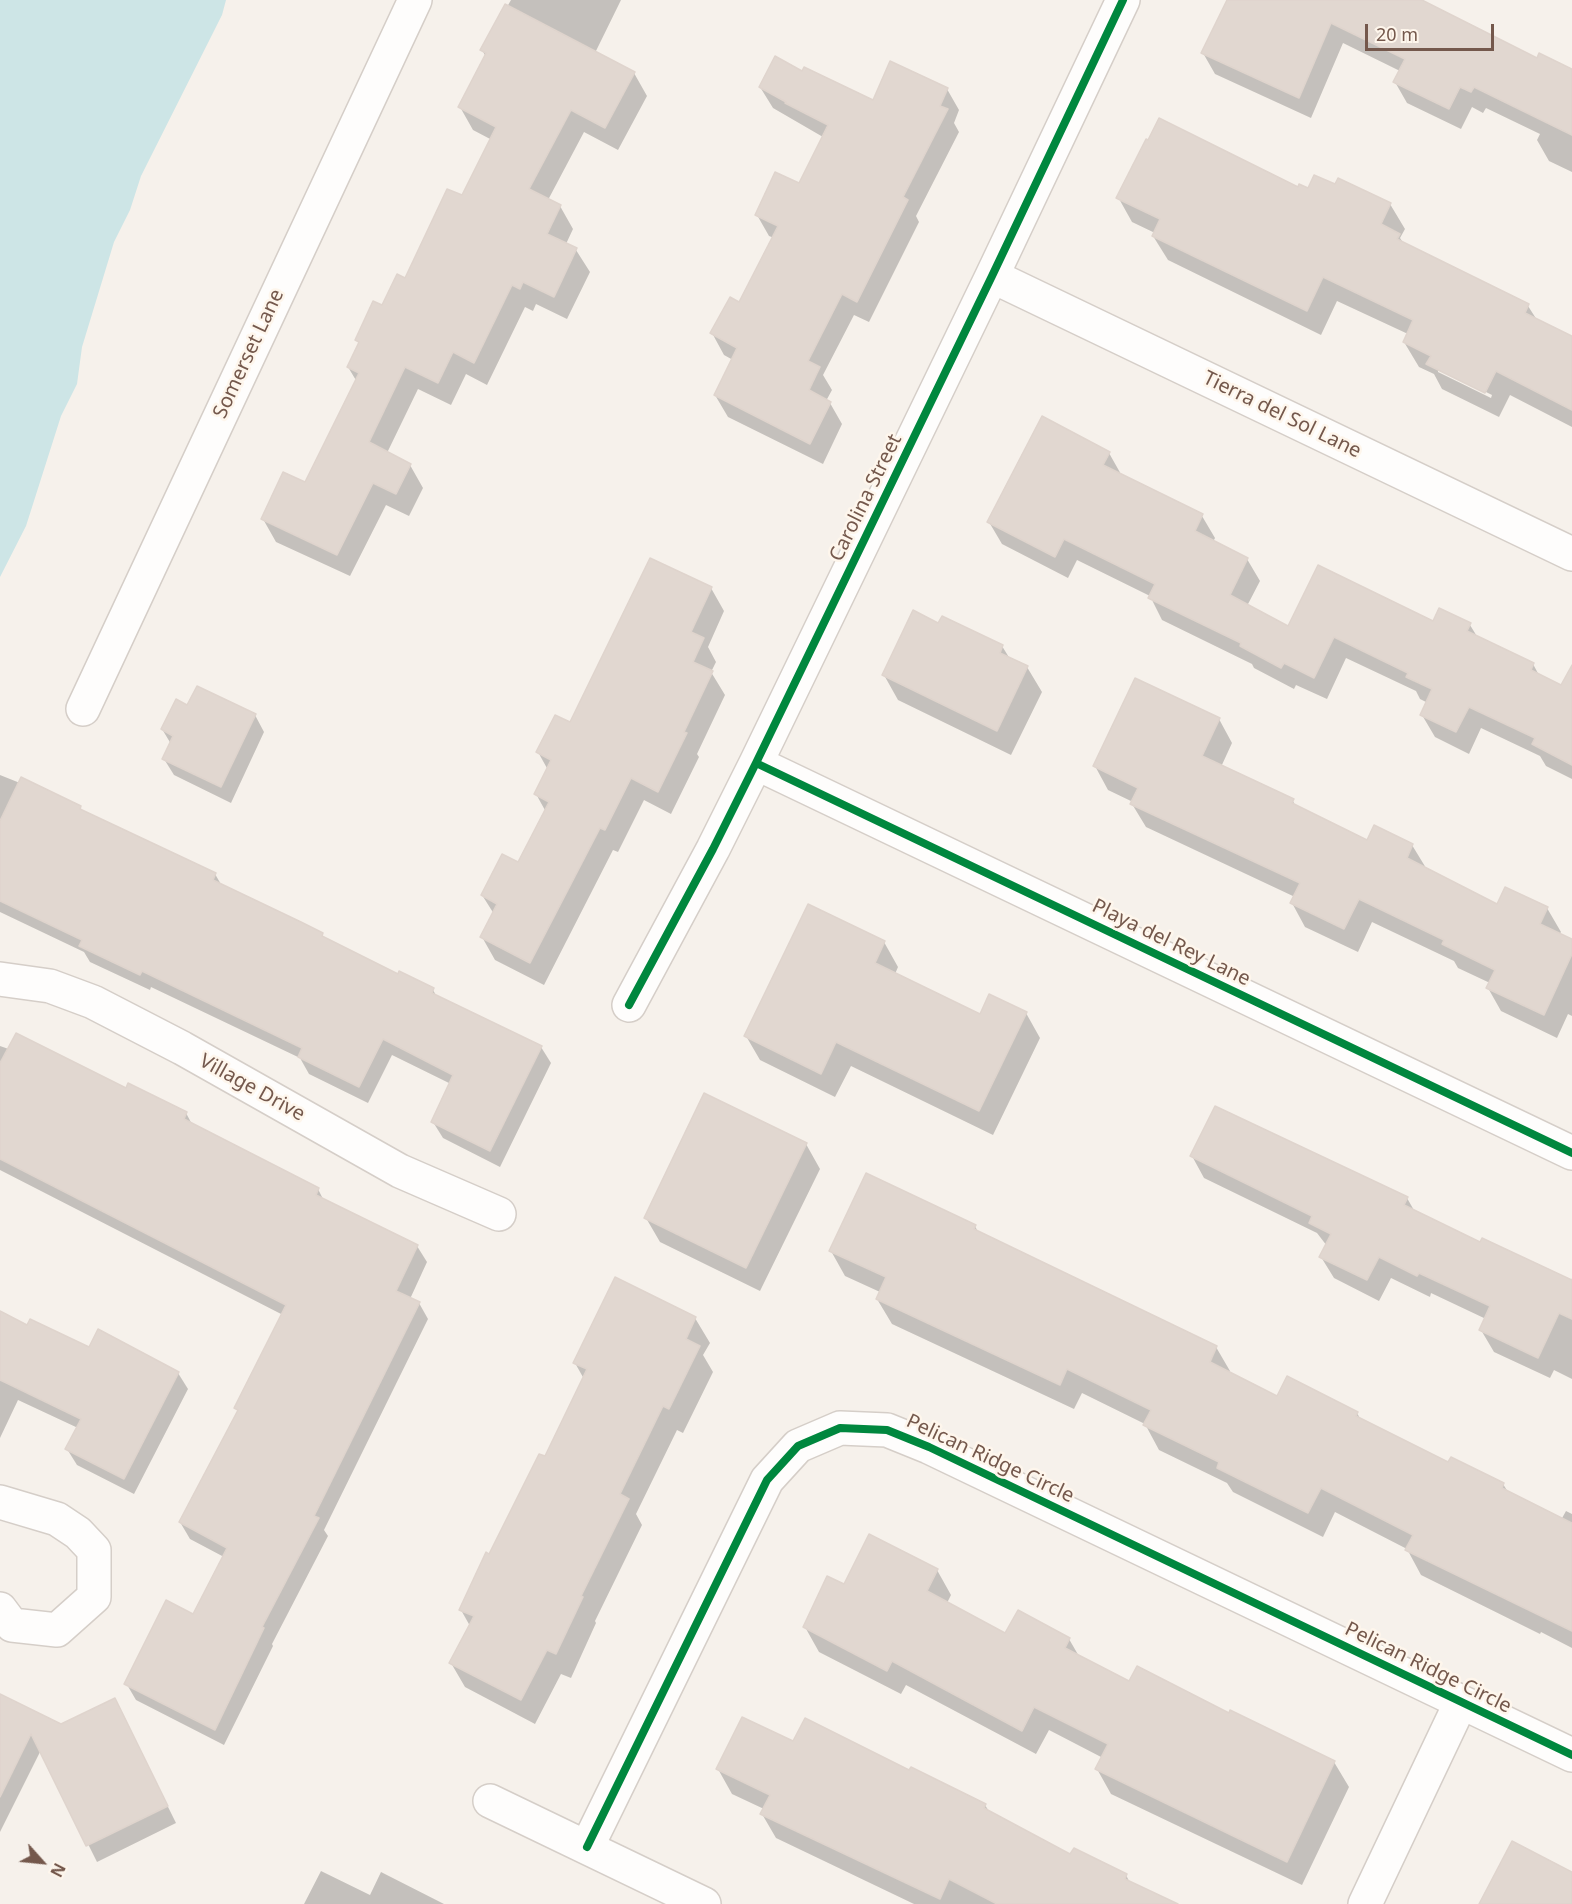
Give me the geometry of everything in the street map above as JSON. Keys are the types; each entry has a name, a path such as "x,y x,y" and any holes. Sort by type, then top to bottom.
{"street":[{"name":"Somerset Lane","path":"83,709 415,0"},
{"name":"Carolina Street","path":"629,1005 713,849 756,763 1123,0"},
{"name":"Tierra del Sol Lane","path":"992,276 1572,554"},
{"name":"Playa del Rey Lane","path":"756,763 1572,1154"},
{"name":"Village Drive","path":"0,979 50,987 93,1002 182,1048 400,1171 499,1214"},
{"name":"Pelican Ridge Circle","path":"587,1847 767,1480 798,1446 840,1428 887,1430 929,1447 1572,1755"},
{"path":"0,1502 57,1519 78,1533 94,1550 94,1597 57,1630 12,1625 0,1609"},
{"name":"Pelican Ridge Circle","path":"1365,1904 1461,1702"},
{"path":"490,1801 704,1904"}],"water":[{"path":"0,0 226,0 222,15 141,176 130,210 114,242 82,347 77,384 61,416 26,526 0,577"}],"building":[{"path":"1227,0 1422,0 1537,58 1539,53 1572,69 1572,135 1474,87 1471,92 1460,87 1449,109 1393,82 1405,59 1331,23 1299,98 1201,53"},
{"path":"505,4 635,72 605,128 571,110 529,189 561,205 547,234 577,248 554,297 523,282 520,289 512,285 474,363 453,352 438,383 405,367 369,442 411,464 396,494 373,483 337,555 261,519 283,472 305,482 359,373 347,367 359,342 355,340 373,301 382,305 397,274 405,278 447,189 462,195 496,127 458,107 486,53 480,50"},
{"path":"775,56 802,71 804,67 873,100 890,61 948,88 940,106 948,109 903,197 908,200 857,302 842,294 808,361 820,367 809,390 831,402 810,444 714,395 737,348 710,333 730,297 739,302 778,226 755,215 775,172 799,183 828,125 759,87"},
{"path":"1159,118 1298,187 1299,184 1308,188 1314,175 1335,184 1338,178 1391,203 1381,224 1400,234 1397,239 1529,304 1525,313 1572,336 1572,410 1496,371 1485,393 1426,364 1431,356 1403,342 1413,320 1323,277 1307,311 1152,236 1160,219 1116,198"},
{"path":"1042,416 1110,452 1103,465 1203,514 1195,531 1248,558 1230,595 1288,626 1318,565 1433,621 1439,608 1471,623 1467,631 1534,663 1531,670 1561,685 1572,665 1572,765 1532,744 1535,738 1469,707 1456,732 1420,715 1432,689 1406,677 1408,673 1334,637 1314,678 1284,663 1281,668 1240,646 1241,643 1148,598 1155,584 1064,539 1055,557 987,522"},
{"path":"650,558 712,587 691,632 704,638 693,662 713,671 684,732 687,733 658,792 631,778 605,830 600,828 530,963 480,937 497,904 481,895 502,854 518,862 549,802 534,794 551,760 536,752 555,715 570,722"},
{"path":"913,610 938,623 942,616 1003,645 1000,653 1028,666 997,731 882,675"},
{"path":"1135,678 1220,718 1202,756 1294,799 1292,803 1367,840 1374,825 1413,844 1407,858 1497,904 1505,887 1548,907 1540,924 1572,939 1572,954 1544,1015 1486,988 1495,970 1442,944 1444,940 1359,899 1344,929 1290,903 1300,883 1130,804 1138,788 1093,766"},
{"path":"197,686 256,714 221,787 162,759 173,736 161,729 176,699 187,705"},
{"path":"21,777 81,806 80,809 216,873 213,880 323,933 322,936 398,974 399,971 434,988 432,993 542,1046 490,1151 431,1122 453,1075 383,1039 359,1087 298,1057 302,1048 142,971 140,975 79,946 82,940 0,901 0,821"},
{"path":"808,904 885,941 875,963 980,1014 989,994 1027,1012 979,1111 836,1042 821,1074 744,1036"},
{"path":"16,1033 126,1088 128,1083 187,1112 184,1119 319,1188 316,1195 418,1245 396,1291 420,1302 314,1516 319,1518 262,1627 264,1628 215,1730 124,1684 166,1600 193,1614 227,1548 179,1522 238,1410 234,1408 286,1305 0,1159 0,1063"},
{"path":"704,1093 807,1143 746,1268 644,1218"},
{"path":"1215,1106 1408,1197 1404,1205 1480,1242 1482,1238 1572,1280 1572,1319 1559,1313 1538,1358 1479,1330 1490,1306 1419,1273 1417,1276 1379,1257 1367,1280 1319,1257 1331,1234 1309,1223 1312,1216 1190,1156"},
{"path":"866,1173 976,1225 974,1229 1217,1346 1210,1362 1277,1396 1287,1376 1358,1412 1356,1416 1448,1462 1451,1457 1504,1483 1502,1488 1572,1523 1572,1631 1405,1550 1413,1535 1321,1488 1308,1513 1217,1468 1219,1462 1143,1425 1151,1410 1067,1369 1060,1385 876,1299 886,1277 829,1251"},
{"path":"615,1277 696,1317 686,1339 700,1346 669,1409 663,1406 620,1494 629,1499 581,1596 583,1597 556,1654 547,1650 521,1700 449,1663 474,1616 459,1610 486,1552 489,1554 539,1454 545,1456 587,1369 573,1363"},
{"path":"0,1311 27,1325 30,1319 89,1347 98,1329 179,1372 124,1479 65,1449 81,1419 0,1380"},
{"path":"869,1534 938,1569 927,1591 1005,1633 1018,1610 1070,1638 1065,1648 1129,1681 1137,1666 1229,1713 1230,1710 1335,1761 1287,1862 1095,1769 1108,1744 1034,1707 1022,1731 892,1661 887,1671 803,1627 827,1576 844,1584"},
{"path":"0,1694 61,1724 115,1698 168,1806 86,1846 31,1734 0,1797"},
{"path":"742,1717 793,1741 805,1718 909,1770 911,1767 986,1804 984,1808 1070,1854 1074,1848 1127,1874 1125,1879 1178,1904 997,1904 949,1879 940,1899 760,1814 770,1795 716,1769"},
{"path":"1512,1841 1572,1872 1572,1904 1479,1904"}],"cycle path":[{"path":"629,1005 713,849 756,763 1123,0"},
{"path":"756,763 1572,1153"},
{"path":"587,1847 767,1480 798,1446 840,1428 887,1430 929,1447 1572,1755"}]}
